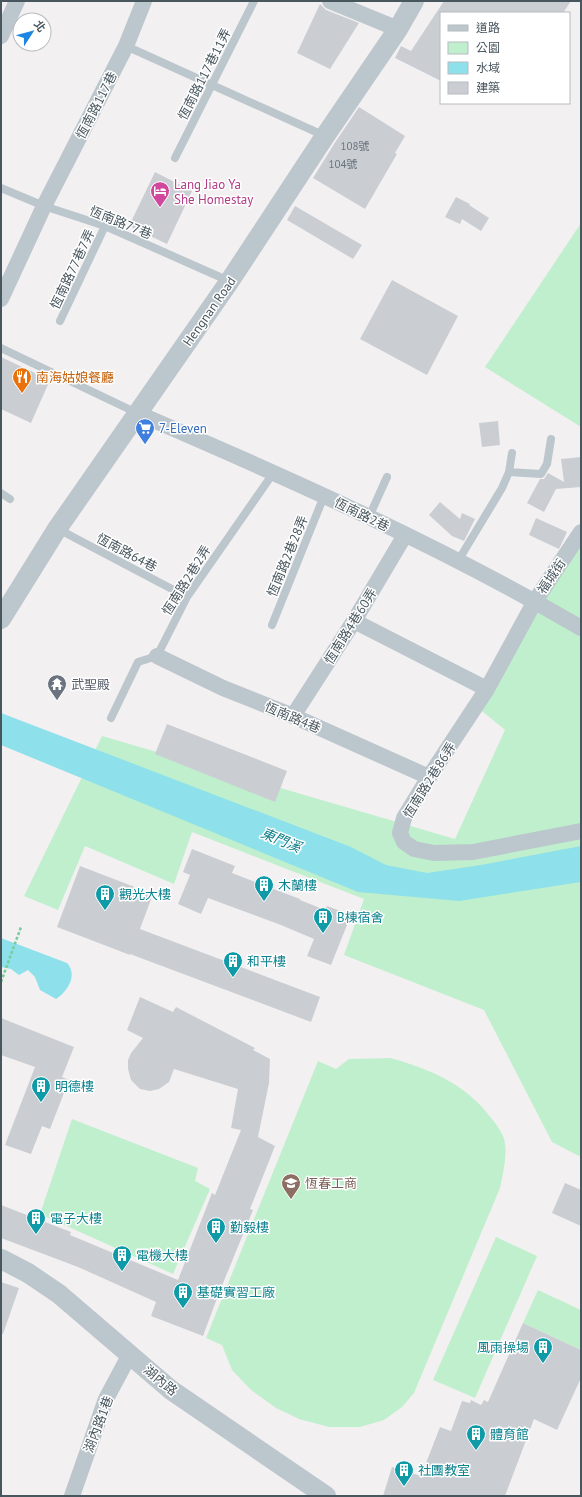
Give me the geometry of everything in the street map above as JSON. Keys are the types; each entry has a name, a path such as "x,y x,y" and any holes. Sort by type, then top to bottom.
{"street":[{"path":"1,36 16,1"},
{"name":"恆南路117巷","path":"1,299 44,206 126,46 144,1"},
{"path":"330,1 398,29"},
{"name":"Hengnan Road","path":"1,619 57,529 137,412 229,282 325,136 398,29 414,1"},
{"name":"恆南路2巷","path":"137,412 274,472 369,517 535,601 581,628"},
{"name":"福城街","path":"535,601 581,532"},
{"name":"恆南路4巷60弄","path":"293,716 354,621 405,535"},
{"name":"恆南路2巷86弄","path":"535,601 487,689 404,818 400,833 404,842 414,850 434,853 473,852 581,831"},
{"path":"354,621 487,689"},
{"name":"恆南路4巷","path":"157,656 223,688 293,716 429,777"},
{"name":"湖內路","path":"1,1259 28,1273 59,1294 171,1390 326,1496"},
{"name":"湖內路1巷","path":"72,1496 106,1399 130,1354"}],"lane":[{"name":"恆南路117巷11弄","path":"175,158 254,1"},
{"path":"126,46 325,136"},
{"name":"恆南路77巷","path":"1,188 44,206 105,226 229,282"},
{"name":"恆南路77巷7弄","path":"60,321 105,226"},
{"path":"1,348 137,412"},
{"path":"509,472 541,474 547,464 551,439"},
{"path":"458,561 502,488 509,472 512,453"},
{"name":"恆南路2巷2弄","path":"157,656 187,597 274,472"},
{"path":"369,517 388,477"},
{"path":"1,493 10,499"},
{"name":"恆南路2巷28弄","path":"272,626 324,496"},
{"name":"恆南路64巷","path":"57,529 187,597"},
{"path":"111,718 138,662 157,656"}],"path":[{"path":"1,982 21,927"}],"green space":[{"path":"581,223 581,427 485,367"},
{"path":"581,533 581,1157 552,1142 484,1010 344,955 364,899 192,832 174,884 85,846 58,910 24,896 102,736 455,839 505,730 476,706"},
{"path":"390,1058 419,1067 446,1079 459,1087 481,1106 497,1125 503,1136 505,1144 504,1170 500,1188 414,1393 402,1407 384,1420 360,1427 329,1427 299,1419 276,1408 251,1390 232,1370 222,1345 206,1338 318,1061 336,1069 349,1059"},
{"path":"72,1119 198,1168 195,1181 210,1189 173,1274 40,1214"},
{"path":"496,1237 537,1256 475,1398 433,1380"},
{"path":"538,1290 581,1310 581,1350 523,1323"}],"water":[{"name":"東門溪","path":"1,713 351,847 386,865 427,873 481,865 581,846 581,882 459,901 358,892 1,745"},
{"path":"1,938 67,963 72,973 72,978 68,987 56,999 40,990 35,977 28,970 19,975 11,969 1,967"}],"building":[{"path":"444,1 571,1 564,12 440,12 440,80 395,58 401,46 411,51"},
{"path":"320,4 326,10 359,23 330,69 297,53"},
{"path":"359,107 405,136 395,153 397,154 365,209 313,178"},
{"name":"Lang Jiao Ya She Homestay","path":"155,172 192,191 167,244 129,226"},
{"path":"456,197 470,204 469,205 489,218 481,231 462,219 460,224 445,217"},
{"path":"295,206 362,245 353,259 287,220"},
{"path":"392,280 458,316 427,375 360,339"},
{"name":"南海姑娘餐廳","path":"1,357 50,380 31,423 1,409"},
{"path":"498,421 500,445 482,447 479,423"},
{"path":"581,457 581,487 556,489 544,512 527,503 540,479 544,479 548,473 564,482 561,459"},
{"path":"440,502 460,519 462,513 475,519 464,541 452,536 429,515"},
{"path":"536,518 567,532 559,549 529,535"},
{"path":"167,724 287,771 275,802 155,754"},
{"path":"192,849 235,866 232,873 325,910 327,906 351,915 331,965 307,956 314,939 281,925 208,898 201,914 178,904 190,875 183,872"},
{"path":"80,866 153,894 140,929 320,997 311,1022 57,927"},
{"path":"140,997 173,1012 176,1007 255,1048 253,1050 270,1059 269,1083 258,1137 275,1146 250,1209 253,1210 203,1336 151,1316 156,1302 78,1267 1,1238 1,1205 71,1232 70,1235 178,1280 212,1193 215,1195 241,1130 231,1128 238,1089 174,1069 169,1082 159,1089 150,1091 140,1089 131,1080 128,1069 128,1060 131,1053 143,1038 127,1030"},
{"name":"明德樓","path":"1,1018 74,1047 62,1077 69,1080 50,1129 42,1126 31,1154 5,1145 35,1067 1,1055"},
{"path":"565,1183 581,1190 581,1226 552,1213"},
{"path":"1,1282 19,1288 3,1334 1,1334"},
{"path":"523,1323 581,1350 581,1378 557,1430 534,1419 505,1496 383,1496 392,1467 421,1476 440,1427 451,1431 462,1401 470,1403 471,1400 481,1405 484,1400 488,1402"}],"place":[{"name":"Lang Jiao Ya She Homestay","path":"160,208"},
{"name":"南海姑娘餐廳","path":"22,394"},
{"name":"7-Eleven","path":"145,445"},
{"name":"武聖殿","path":"57,701"},
{"name":"木蘭樓","path":"264,902"},
{"name":"觀光大樓","path":"105,911"},
{"name":"B棟宿舍","path":"323,934"},
{"name":"和平樓","path":"233,978"},
{"name":"明德樓","path":"41,1103"},
{"name":"恆春工商","path":"291,1200"},
{"name":"電子大樓","path":"36,1235"},
{"name":"勤毅樓","path":"216,1244"},
{"name":"電機大樓","path":"122,1272"},
{"name":"基礎實習工廠","path":"183,1309"},
{"name":"風雨操場","path":"543,1364"},
{"name":"體育館","path":"476,1451"},
{"name":"社團教室","path":"404,1487"}]}
